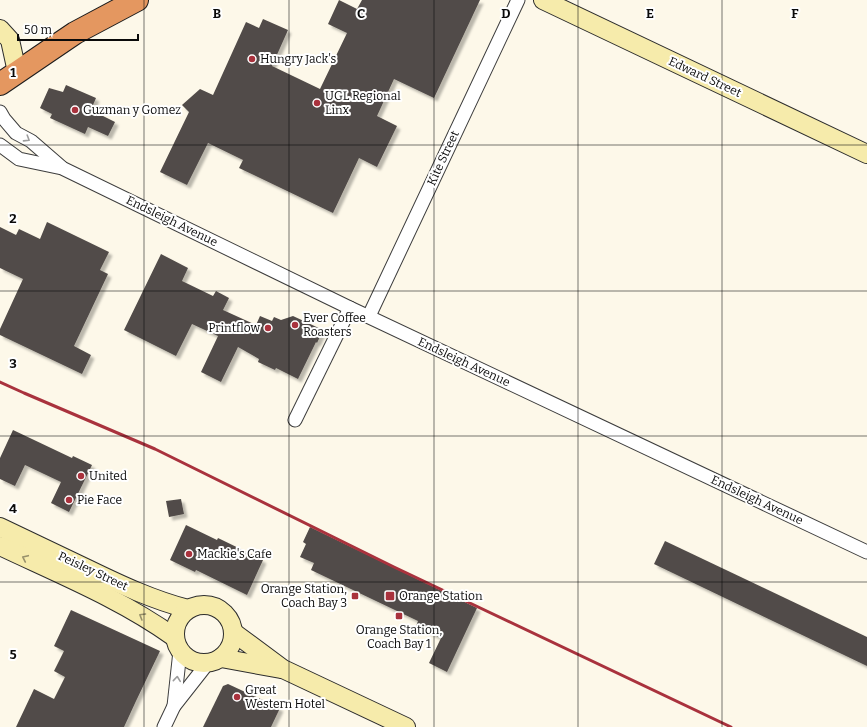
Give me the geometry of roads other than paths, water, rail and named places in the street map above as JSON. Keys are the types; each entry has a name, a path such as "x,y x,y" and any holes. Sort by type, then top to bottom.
{"highway":[{"path":"6,72 137,0"}],"main road":[{"name":"Edward Street","path":"543,0 867,154"},
{"path":"0,29 10,40 6,72"},
{"name":"Peisley Street","path":"0,527 123,586 161,602 188,610"},
{"name":"Peisley Street","path":"0,546 112,599 156,624 177,644"},
{"path":"214,661 228,651 232,642 233,632 231,622 225,614 217,608 207,605 197,606 188,610 182,615 177,621 175,629 177,644 185,657 199,664 214,661 283,669"},
{"path":"233,632 283,669 406,727"}],"street":[{"name":"Kite Street","path":"369,316 518,0"},
{"name":"Endsleigh Avenue","path":"0,112 4,119 16,132 31,141 62,168"},
{"name":"Endsleigh Avenue","path":"0,145 20,159 62,168 350,308 867,552"},
{"path":"295,420 350,308"},
{"path":"174,706 177,644"},
{"path":"164,727 174,706 214,661"}],"railway":[{"path":"0,382 155,449 394,567 731,727"}],"place":[{"name":"Hungry Jack's","path":"252,59"},
{"name":"UGL Regional Linx","path":"317,103"},
{"name":"Guzman y Gomez","path":"75,110"},
{"name":"Ever Coffee Roasters","path":"295,325"},
{"name":"Printflow","path":"268,328"},
{"name":"United","path":"81,476"},
{"name":"Pie Face","path":"69,500"},
{"name":"Mackie's Cafe","path":"189,554"},
{"name":"Orange Station, Coach Bay 3","path":"355,596"},
{"name":"Orange Station","path":"390,596"},
{"name":"Orange Station, Coach Bay 1","path":"399,616"},
{"name":"Great Western Hotel","path":"237,697"}]}
